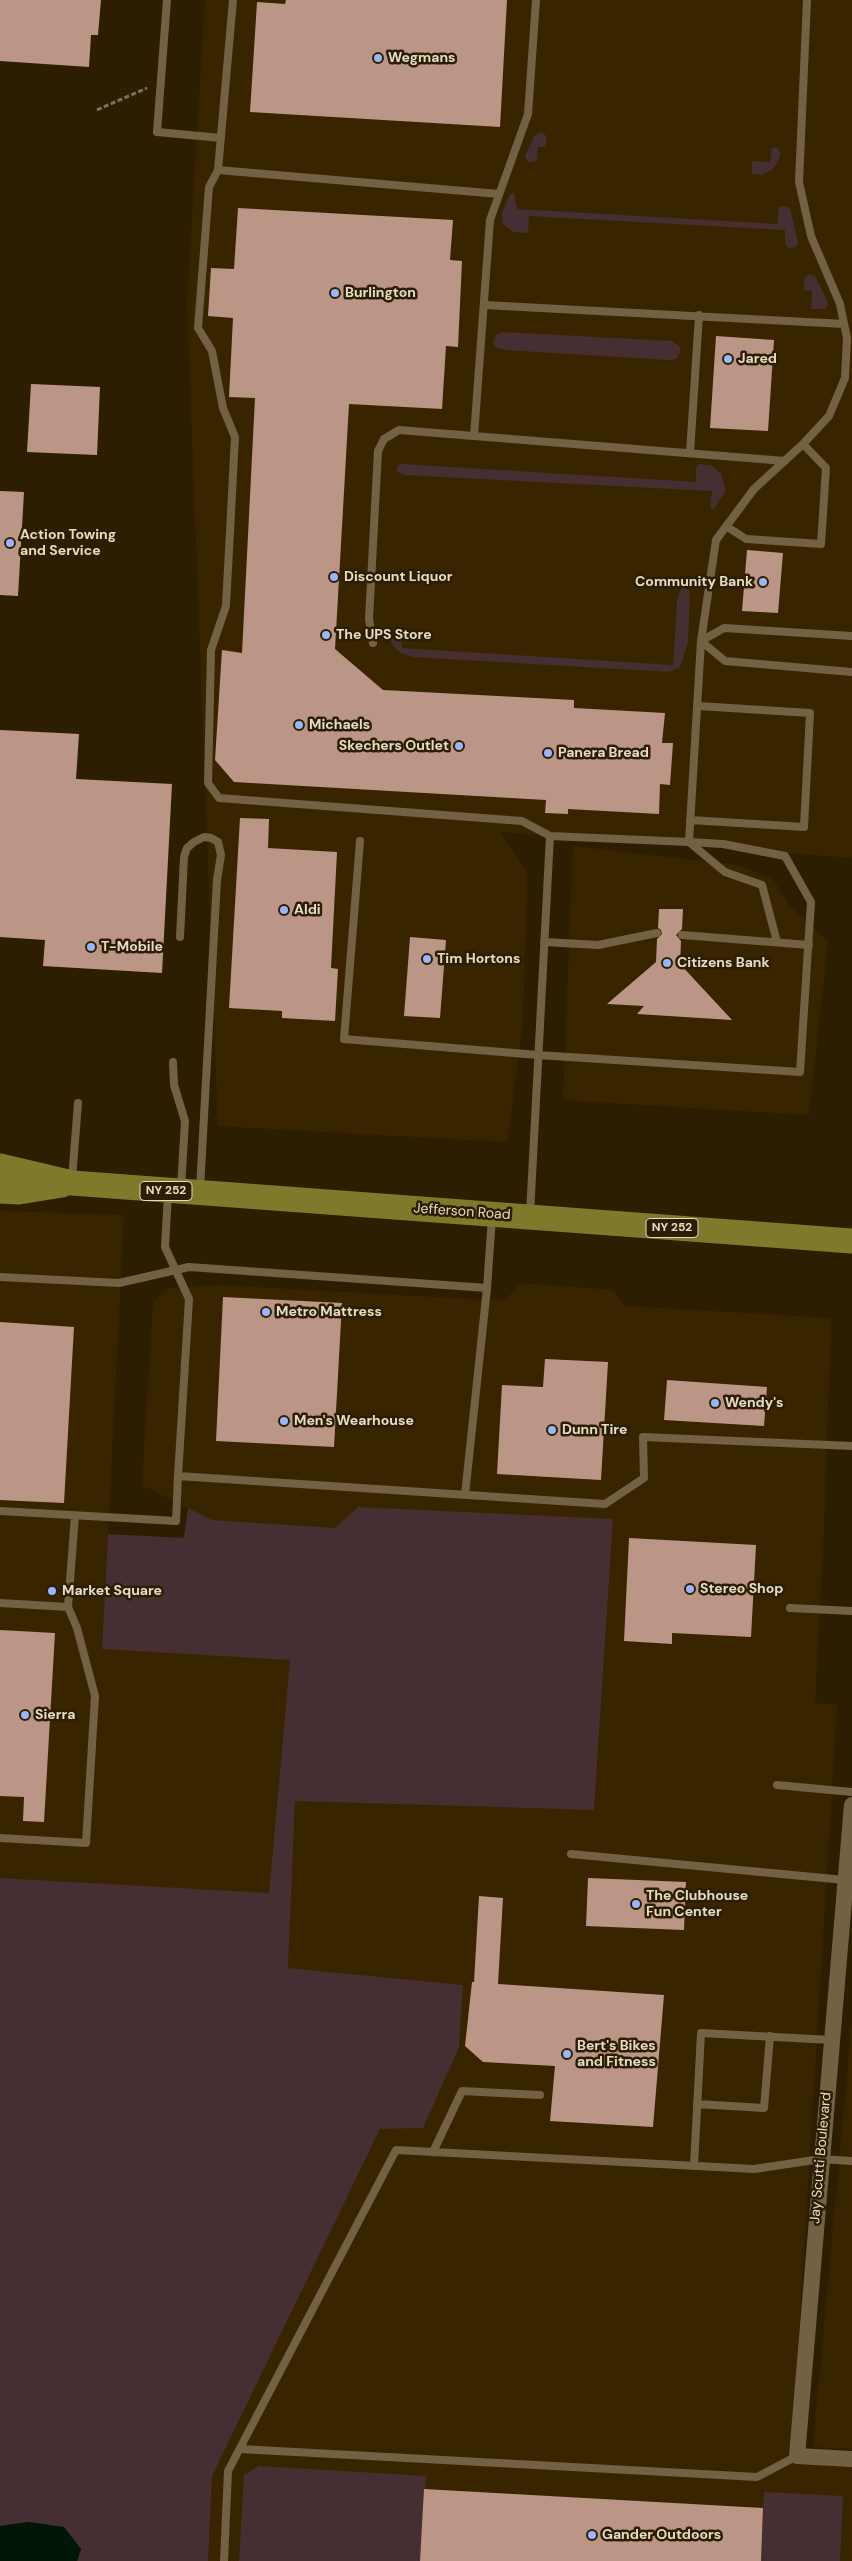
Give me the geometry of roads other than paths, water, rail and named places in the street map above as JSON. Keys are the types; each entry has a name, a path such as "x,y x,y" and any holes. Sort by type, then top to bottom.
{"main road":[{"name":"Jefferson Road","path":"0,1166 72,1183 852,1241"},
{"name":"Jefferson Road","path":"0,1191 19,1192 72,1183"}],"street":[{"name":"Jay Scutti Boulevard","path":"797,2456 852,1806"},
{"path":"797,2456 852,2458"}],"lane":[{"path":"168,0 157,132 221,138"},
{"path":"233,0 218,170 209,187 198,328 212,351 223,408 235,437 226,606 211,650 208,783 219,798 522,821 550,836 723,844 785,856 811,902 800,1072 538,1055 344,1038 360,841"},
{"path":"474,436 490,220 528,114 536,0"},
{"path":"689,842 701,641 716,540 754,489 803,444 829,416 845,378 847,338 840,304 811,236 799,182 807,0"},
{"path":"218,170 499,194"},
{"path":"484,305 844,324"},
{"path":"690,453 700,315"},
{"path":"373,643 369,618 378,452 384,439 399,430 785,460"},
{"path":"726,526 746,539 821,544 826,468 803,444"},
{"path":"701,641 724,628 852,636"},
{"path":"701,641 724,661 852,672"},
{"path":"690,820 804,827 810,713 698,706"},
{"path":"530,1218 550,836"},
{"path":"0,1511 176,1521 189,1299 165,1247 183,1192 221,855 218,842 211,838 204,837 194,842 187,848 184,857 180,937"},
{"path":"689,842 725,872 762,886 777,942"},
{"path":"544,942 598,945 657,933"},
{"path":"682,935 809,945"},
{"path":"173,1062 174,1085 186,1121 183,1192"},
{"path":"72,1183 78,1103"},
{"path":"465,1495 487,1288 492,1214"},
{"path":"0,1277 119,1283 188,1267 487,1288"},
{"path":"178,1476 605,1504 644,1478 643,1437 852,1446"},
{"path":"0,1838 86,1843 95,1696 77,1628 68,1607 75,1515"},
{"path":"0,1603 68,1607"},
{"path":"790,1608 852,1611"},
{"path":"777,1785 852,1792"},
{"path":"571,1854 845,1880"},
{"path":"694,2166 700,2033 831,2040"},
{"path":"697,2104 764,2108 770,2036"},
{"path":"433,2152 462,2092 540,2095"},
{"path":"224,2561 228,2471 396,2150 754,2169 821,2159 852,2160"},
{"path":"240,2449 757,2477 797,2456"}],"place":[{"name":"Wegmans","path":"378,58"},
{"name":"Burlington","path":"335,293"},
{"name":"Jared","path":"728,359"},
{"name":"Action Towing and Service","path":"10,543"},
{"name":"Discount Liquor","path":"334,577"},
{"name":"Community Bank","path":"763,582"},
{"name":"The UPS Store","path":"326,635"},
{"name":"Michaels","path":"299,725"},
{"name":"Skechers Outlet","path":"459,746"},
{"name":"Panera Bread","path":"548,753"},
{"name":"Aldi","path":"284,910"},
{"name":"T-Mobile","path":"91,947"},
{"name":"Tim Hortons","path":"427,959"},
{"name":"Citizens Bank","path":"667,963"},
{"name":"Metro Mattress","path":"266,1312"},
{"name":"Wendy's","path":"715,1403"},
{"name":"Men's Wearhouse","path":"284,1421"},
{"name":"Dunn Tire","path":"552,1430"},
{"name":"Stereo Shop","path":"690,1589"},
{"name":"Market Square","path":"52,1591"},
{"name":"Sierra","path":"25,1715"},
{"name":"The Clubhouse Fun Center","path":"636,1904"},
{"name":"Bert's Bikes and Fitness","path":"567,2054"},
{"name":"Gander Outdoors","path":"592,2535"}]}
